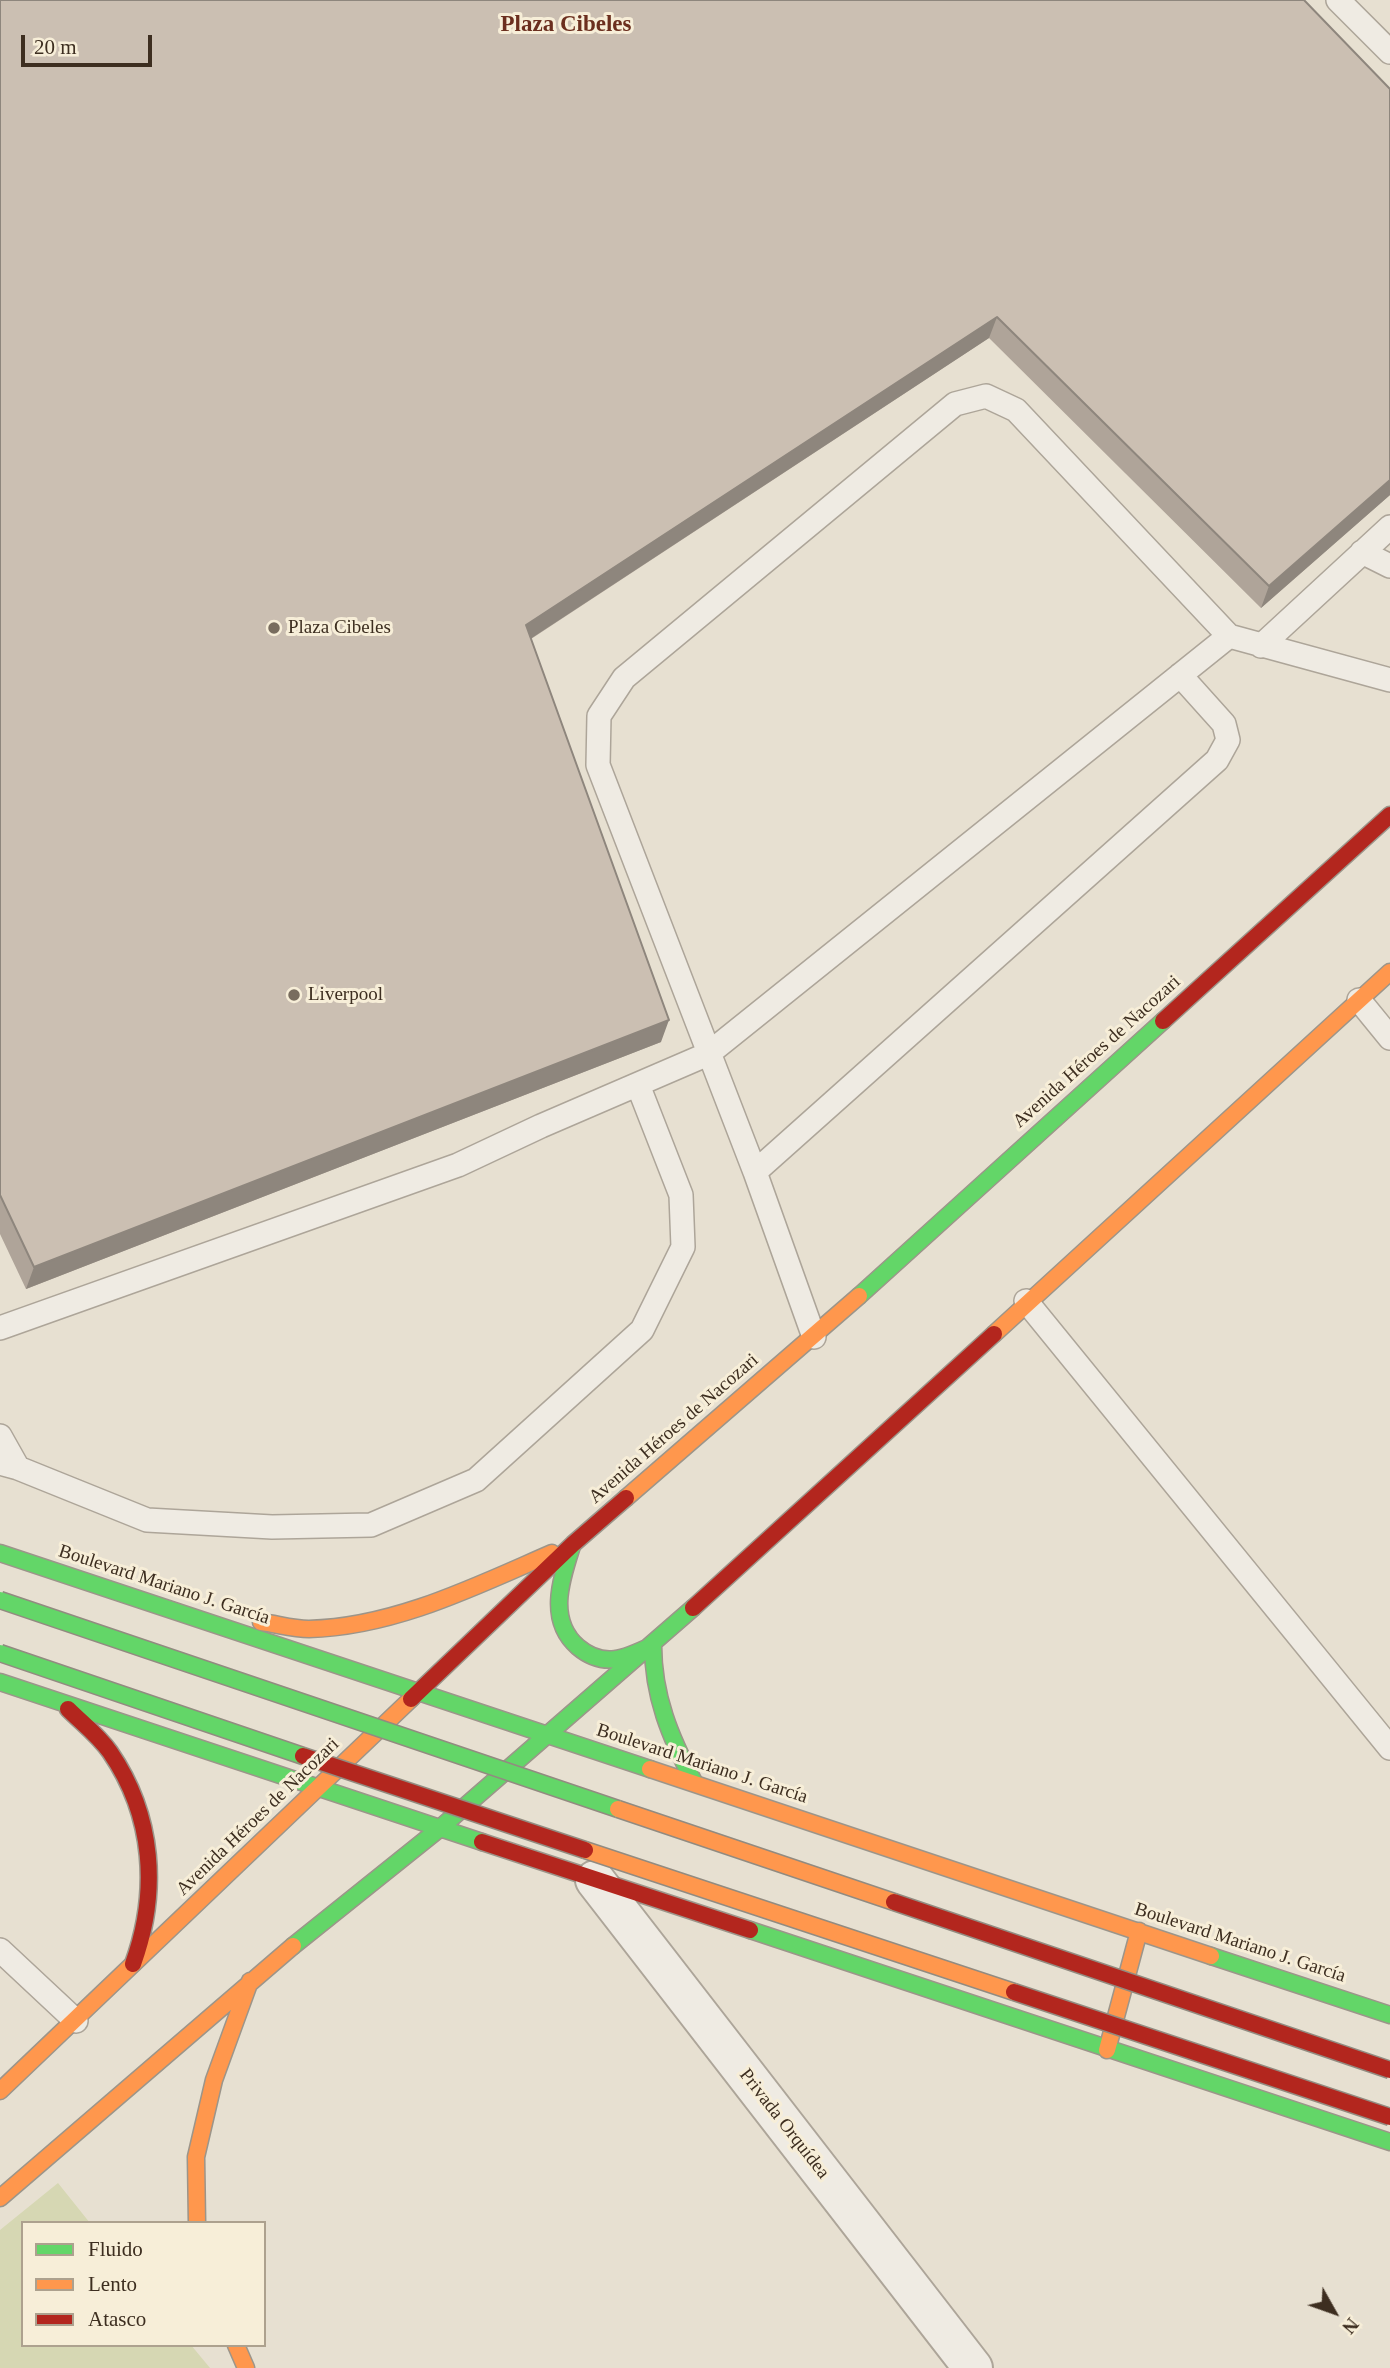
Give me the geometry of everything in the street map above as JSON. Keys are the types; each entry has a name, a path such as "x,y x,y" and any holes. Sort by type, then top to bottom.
{"main road":[{"name":"Avenida Héroes de Nacozari","path":"0,2091 573,1544 814,1337 1390,815"},
{"path":"0,2198 251,1979 439,1829 653,1645 1026,1301 1390,972"},
{"path":"573,1544 558,1586 557,1609 565,1635 596,1660 617,1660 653,1645"},
{"path":"169,1608 309,1629 322,1627 389,1616 480,1584 573,1544"},
{"name":"Boulevard Mariano J. García","path":"0,1553 1390,2015"},
{"path":"0,1600 1390,2070"},
{"path":"653,1645 652,1677 666,1729 694,1782"},
{"path":"0,1653 293,1754 1390,2117"},
{"path":"0,1682 1390,2142"},
{"path":"64,1705 110,1751 140,1810 151,1874 144,1940 132,1966"},
{"path":"1107,2050 1139,1931"},
{"path":"197,2221 197,2157 214,2080 251,1979"},
{"path":"237,2347 246,2368"}],"street":[{"name":"Privada Orquídea","path":"596,1880 973,2368"}],"lane":[{"path":"1338,0 1390,52"},
{"path":"814,1337 755,1172 598,765 599,716 624,678 955,404 986,396 1016,410 1229,636 1390,680"},
{"path":"1261,646 1390,527"},
{"path":"1362,552 1390,566"},
{"path":"0,1328 458,1165 708,1054 1229,636"},
{"path":"755,1172 1217,760 1227,740 1224,724 1180,675"},
{"path":"1359,1000 1390,1038"},
{"path":"0,1436 9,1466 147,1520 272,1527 371,1525 476,1480 642,1330 683,1247 681,1195 638,1085"},
{"path":"1026,1301 1390,1748"},
{"path":"0,1950 76,2021"}],"green space":[{"path":"58,2183 88,2221 21,2221 21,2347 193,2347 210,2368 0,2368 0,2230"}],"building":[{"name":"Plaza Cibeles","path":"0,0 1304,0 1390,89 1390,480 1269,586 997,317 526,625 669,1020 34,1267 0,1195"}],"traffic: fast":[{"path":"859,1296 1163,1021"},
{"path":"572,1546 559,1599 562,1625 578,1647 597,1658 624,1657 653,1645 656,1682 664,1716 694,1782"},
{"path":"0,1553 650,1769"},
{"path":"0,1600 618,1809"},
{"path":"293,1946 439,1829 693,1608"},
{"path":"0,1653 303,1756"},
{"path":"0,1682 482,1842"},
{"path":"750,1930 1390,2142"},
{"path":"1211,1956 1390,2015"}],"traffic: slow":[{"path":"994,1334 1390,972"},
{"path":"626,1498 859,1296"},
{"path":"261,1622 309,1629 372,1621 434,1603 552,1553"},
{"path":"0,2091 411,1699"},
{"path":"650,1769 1211,1956"},
{"path":"618,1809 894,1902"},
{"path":"585,1850 1014,1992"},
{"path":"1107,2050 1139,1931"},
{"path":"0,2198 293,1946"},
{"path":"197,2221 196,2157 214,2080 250,1981"},
{"path":"237,2347 246,2368"}],"traffic: jam":[{"path":"1163,1021 1390,815"},
{"path":"693,1608 994,1334"},
{"path":"411,1699 573,1544 626,1498"},
{"path":"68,1709 110,1752 136,1802 143,1828 148,1855 147,1910 133,1964"},
{"path":"303,1756 585,1850"},
{"path":"482,1842 750,1930"},
{"path":"894,1902 1390,2070"},
{"path":"1014,1992 1390,2117"}],"place":[{"name":"Plaza Cibeles","path":"274,628"},
{"name":"Liverpool","path":"294,995"}],"district":[{"name":"Plaza Cibeles","path":"566,25"}]}
